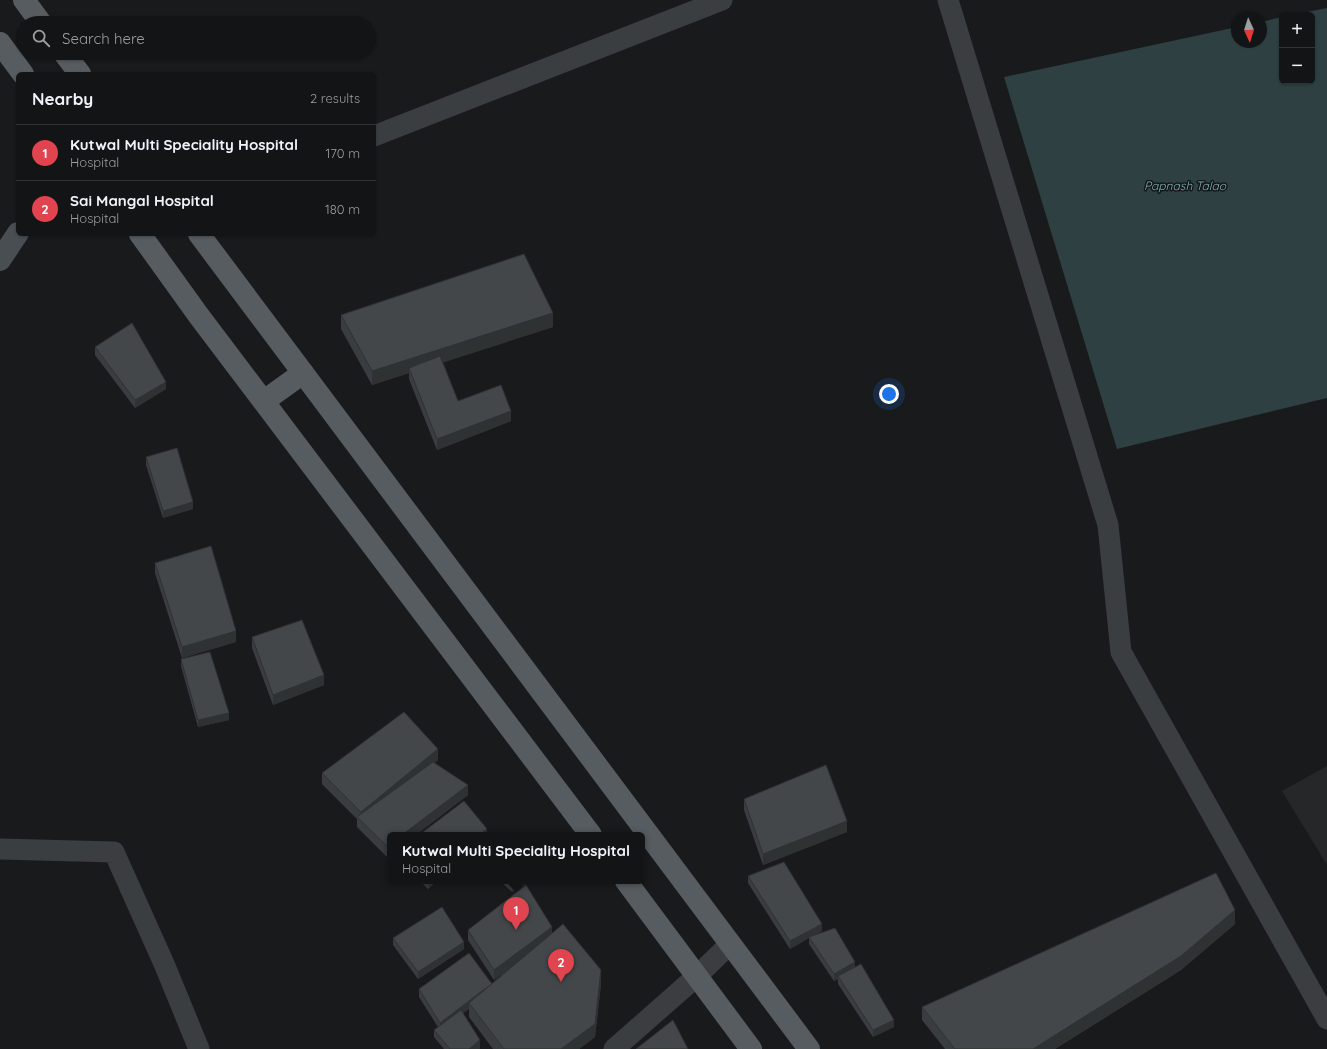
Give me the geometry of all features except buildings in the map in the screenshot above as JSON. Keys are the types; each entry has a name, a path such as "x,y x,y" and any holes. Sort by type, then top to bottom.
{"main road":[{"path":"24,0 36,16"},
{"path":"0,43 22,72"},
{"path":"69,60 78,72"},
{"path":"141,236 589,832"},
{"path":"201,236 808,1049"},
{"path":"264,401 303,372"},
{"path":"628,884 751,1049"}],"street":[{"path":"376,135 722,0"},
{"path":"948,0 1108,525 1122,652 1327,1019"},
{"path":"0,260 16,236"},
{"path":"0,849 114,852 165,966 199,1049"},
{"path":"614,1049 697,976 730,944"}],"shaded area":[{"path":"1327,766 1327,865 1282,791"}],"water":[{"name":"Papnash Talao","path":"1327,8 1327,398 1117,449 1004,77 1231,28 1231,48 1267,48 1267,21 1279,18 1279,84 1315,84 1315,12 1307,12"}],"place":[{"name":"Kutwal Multi Speciality Hospital","path":"516,930"},
{"name":"Sai Mangal Hospital","path":"561,982"}]}
